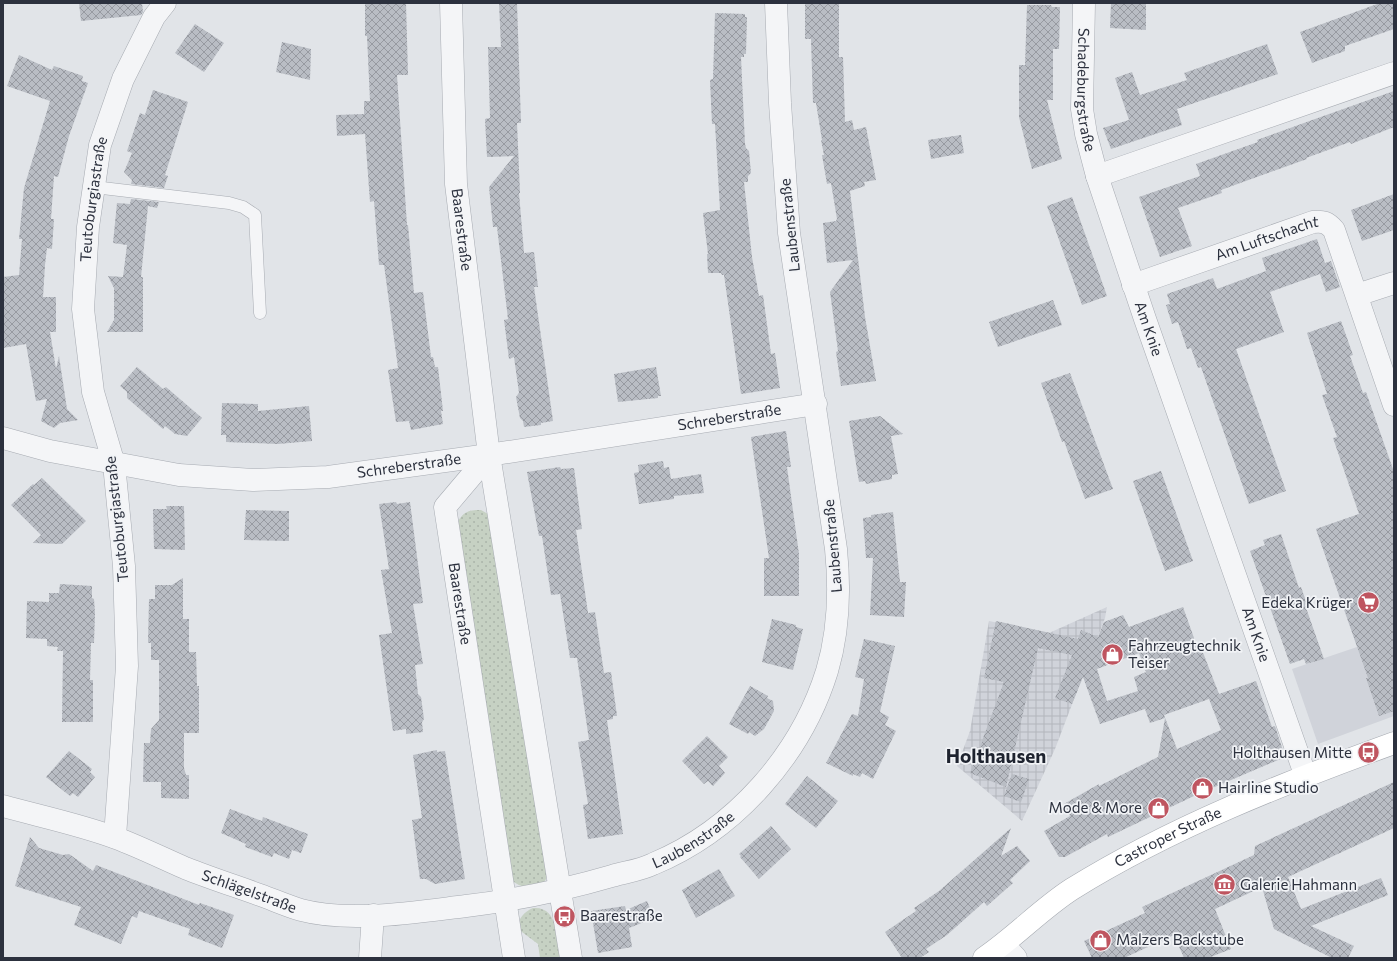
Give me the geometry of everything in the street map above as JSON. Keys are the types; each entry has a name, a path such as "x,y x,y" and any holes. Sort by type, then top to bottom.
{"main road":[{"name":"Castroper Straße","path":"984,958 1010,951 1052,904 1120,862 1197,823 1394,743"}],"street":[{"name":"Teutoburgiastraße","path":"115,837 127,666 124,566 114,464 92,392 83,309 88,227 100,145 123,79 154,18 165,3"},
{"name":"Baarestraße","path":"451,3 456,184 489,455 571,958"},
{"name":"Laubenstraße","path":"506,901 561,891 652,865 679,851 713,830 758,790 783,760 800,732 817,698 827,669 835,633 839,578 816,404 788,226 780,103 776,3"},
{"name":"Schadeburgstraße","path":"1084,3 1082,109 1086,134 1097,176"},
{"path":"1097,176 1394,72"},
{"name":"Am Knie","path":"1097,176 1133,285 1306,778"},
{"name":"Am Luftschacht","path":"1133,285 1313,222 1322,221 1328,223 1334,230 1394,404"},
{"path":"1357,295 1394,283"},
{"name":"Schreberstraße","path":"3,438 50,451 179,475 253,480 328,477 489,455 816,404"},
{"name":"Baarestraße","path":"489,455 445,506 514,958"},
{"name":"Schlägelstraße","path":"3,806 115,837 188,869 302,910 335,914 373,915 424,911 506,901"},
{"path":"370,958 373,915"}],"lane":[{"path":"94,187 229,203 243,207 249,211 254,215 260,313"}],"shaded area":[{"name":"Edeka Krüger","path":"1394,502 1394,716 1318,744 1292,669 1357,647 1316,529"},
{"path":"1107,607 1105,618 1055,749 1022,821 957,766 970,731 989,621 1049,633"}],"green space":[{"path":"481,510 488,514 549,869 544,883 529,888 517,884 510,878 456,525 461,517 469,511"},
{"path":"533,908 542,909 548,912 552,918 557,934 560,958 540,958 538,944 518,929 522,916"}],"building":[{"path":"79,3 142,3 143,12 141,15 81,21"},
{"path":"365,3 406,3 408,75 397,75 407,225 414,293 423,292 431,357 433,357 435,367 438,367 443,411 441,411 443,424 411,430 409,421 396,422 388,370 398,368 384,265 379,265 374,201 370,202 365,134 337,136 336,115 364,114 364,101 370,101 367,36 365,36"},
{"path":"499,3 517,3 521,123 517,123 519,193 524,253 534,252 538,287 534,287 553,421 541,423 541,425 524,427 523,421 520,418 516,397 519,393 514,357 509,359 504,320 508,319 497,227 493,227 489,187 514,156 487,157 485,119 490,118 488,47 501,47"},
{"path":"1111,3 1146,3 1146,30 1110,28"},
{"path":"1380,3 1394,3 1394,29 1345,46 1345,51 1312,63 1300,32"},
{"path":"805,4 839,4 839,57 843,57 845,122 852,120 854,130 866,127 876,180 864,182 865,186 850,191 865,317 876,381 841,386 830,292 853,260 827,263 823,223 836,221 837,219 831,183 827,184 816,103 813,103 811,39 805,39"},
{"path":"1027,5 1051,5 1052,7 1060,7 1059,49 1053,49 1053,100 1047,100 1062,159 1032,169 1019,117 1019,65 1025,65"},
{"path":"715,13 745,14 745,17 747,17 746,54 744,54 744,57 741,57 745,144 749,151 751,173 748,176 748,182 744,182 752,257 759,296 763,295 771,354 775,353 780,388 741,394 724,275 721,273 708,273 708,254 703,213 720,210 715,124 712,124 710,80 713,79"},
{"path":"195,24 224,43 204,72 175,53"},
{"path":"282,42 311,49 310,80 276,72"},
{"path":"1267,44 1278,74 1177,109 1182,125 1111,149 1103,128 1129,120 1115,78 1132,72 1140,95 1187,80 1184,73"},
{"path":"19,55 52,70 54,66 83,76 82,81 88,83 69,136 58,177 54,176 51,219 54,219 52,249 47,248 45,265 43,297 56,297 56,332 50,332 56,369 59,356 67,409 78,420 60,423 54,428 41,421 47,399 36,401 26,344 3,348 3,277 19,275 22,239 19,239 24,188 50,101 7,86"},
{"path":"153,90 188,102 165,175 168,176 164,188 131,184 132,180 124,172 132,153 127,151 140,113 145,115"},
{"path":"1394,91 1394,127 1351,144 1350,142 1306,158 1307,159 1221,190 1222,193 1178,208 1192,246 1160,257 1139,197 1200,176 1196,164 1258,142 1257,140"},
{"path":"961,135 964,153 931,159 928,140"},
{"path":"1394,194 1394,230 1362,241 1351,210"},
{"path":"1072,197 1107,296 1082,305 1047,206"},
{"path":"131,199 159,202 157,208 148,206 141,277 143,277 143,332 107,332 114,320 114,288 108,276 123,277 127,245 113,243 117,203 130,204"},
{"path":"1317,239 1325,263 1331,261 1340,287 1326,292 1320,274 1270,292 1284,332 1236,349 1286,491 1249,504 1201,367 1198,368 1191,348 1187,349 1178,322 1172,324 1166,305 1170,304 1167,294 1213,278 1217,289 1266,271 1262,258"},
{"path":"1053,300 1062,325 998,347 989,322"},
{"path":"1341,321 1353,355 1350,356 1363,393 1366,392 1394,472 1394,711 1379,716 1366,678 1368,678 1316,529 1359,514 1333,438 1337,437 1322,395 1327,394 1307,333"},
{"path":"137,367 163,389 166,387 202,418 187,436 175,434 165,426 163,429 127,398 127,392 120,386"},
{"path":"656,367 661,396 658,396 658,398 618,402 614,374"},
{"path":"1070,373 1113,489 1085,499 1064,441 1062,442 1041,383"},
{"path":"222,403 258,404 258,411 309,406 312,441 278,444 226,442 226,435 221,435"},
{"path":"880,416 903,434 891,436 898,474 892,475 892,479 866,484 865,481 859,482 849,421"},
{"path":"786,431 791,467 787,467 799,554 799,596 764,596 764,558 769,558 751,437"},
{"path":"663,461 664,468 669,467 671,479 701,474 704,493 674,496 674,499 639,504 634,473 639,472 638,465"},
{"path":"560,467 561,469 574,468 582,529 576,530 588,613 595,612 604,673 611,672 617,716 613,716 613,719 607,720 623,834 588,839 583,805 588,804 578,742 589,740 577,658 570,658 560,594 551,595 542,536 539,536 527,472"},
{"path":"1161,471 1193,561 1165,571 1133,481"},
{"path":"42,478 86,521 62,544 33,543 41,535 11,505 33,484 34,485"},
{"path":"396,502 397,504 410,502 423,603 413,604 423,664 415,665 418,694 421,697 424,719 422,722 423,732 406,734 406,729 393,731 379,635 392,633 381,570 389,569 379,504"},
{"path":"166,506 184,506 185,550 154,549 153,509 167,509"},
{"path":"246,510 289,511 289,541 244,540"},
{"path":"893,512 900,582 906,582 904,617 870,615 873,558 866,558 863,518 871,517 871,515"},
{"path":"1281,534 1299,588 1301,587 1307,604 1305,605 1324,659 1306,664 1304,659 1290,664 1250,551 1265,545 1263,540"},
{"path":"183,578 183,619 189,619 189,652 196,652 197,686 199,686 199,733 184,733 184,768 186,775 189,775 189,799 161,798 161,782 143,782 144,743 150,743 151,729 159,720 159,660 151,660 151,643 148,643 149,599 155,599 155,585 172,585"},
{"path":"60,584 92,586 92,598 94,599 95,613 94,643 91,643 90,680 93,680 93,722 62,722 63,651 57,651 58,647 47,646 47,639 26,638 27,601 49,602 49,593 59,593"},
{"path":"1183,607 1199,652 1202,650 1219,694 1256,681 1272,727 1275,726 1285,757 1196,795 1108,837 1107,834 1065,857 1059,857 1044,831 1070,816 1064,804 1099,784 1099,786 1158,757 1165,718 1150,723 1145,709 1100,724 1083,677 1072,704 1055,698 1072,655 1038,648 1006,787 970,773 1004,682 984,678 996,621 1078,639 1081,630 1098,637 1104,622 1123,615 1129,627","holes":["1139,653 1146,672 1134,677 1138,691 1107,701 1097,669","1209,699 1221,730 1177,749 1164,715"]},
{"path":"772,619 796,625 796,627 803,629 793,670 762,662"},
{"path":"864,639 895,646 880,712 889,717 885,725 896,731 873,779 862,773 860,777 853,774 853,776 826,763 852,714 858,716 864,679 855,677"},
{"path":"750,686 768,696 767,698 773,701 774,711 764,729 755,736 729,724"},
{"path":"707,736 728,757 719,766 725,773 713,786 708,781 704,784 682,761"},
{"path":"437,750 437,752 445,751 465,879 435,884 426,879 420,879 412,820 422,818 413,755"},
{"path":"69,751 92,769 90,772 95,777 78,797 73,793 70,796 46,777"},
{"path":"1012,774 1029,779 1021,802 1004,796"},
{"path":"807,776 838,801 816,828 785,804"},
{"path":"1394,782 1394,828 1288,877 1301,909 1381,878 1388,895 1311,926 1354,946 1348,958 1332,958 1274,929 1262,887 1215,909 1231,949 1208,958 1184,958 1174,935 1124,958 1092,958 1084,941 1145,913 1142,907 1254,855 1255,846"},
{"path":"230,809 262,821 263,817 308,834 301,853 292,850 289,859 274,853 272,857 245,847 246,844 221,833"},
{"path":"771,826 791,849 759,879 739,854"},
{"path":"1011,828 1001,856 1017,846 1030,861 1010,880 1013,883 987,906 984,902 947,935 926,949 929,952 920,958 902,958 885,932 916,911 914,908 939,891"},
{"path":"30,837 39,848 63,855 69,854 93,871 96,865 199,905 200,903 234,915 222,948 188,935 190,929 139,911 137,918 132,916 121,944 74,925 81,907 15,886"},
{"path":"719,869 735,896 696,918 682,890"},
{"path":"647,901 654,918 629,928 632,947 598,953 591,911 625,906 626,910"}],"place":[{"name":"Edeka Krüger","path":"1368,603"},
{"name":"Fahrzeugtechnik Teiser","path":"1112,655"},
{"name":"Holthausen Mitte","path":"1368,753"},
{"name":"Hairline Studio","path":"1203,788"},
{"name":"Mode & More","path":"1158,808"},
{"name":"Galerie Hahmann","path":"1224,885"},
{"name":"Baarestraße","path":"565,916"},
{"name":"Malzers Backstube","path":"1101,940"}],"district":[{"name":"Holthausen","path":"996,756"}]}
